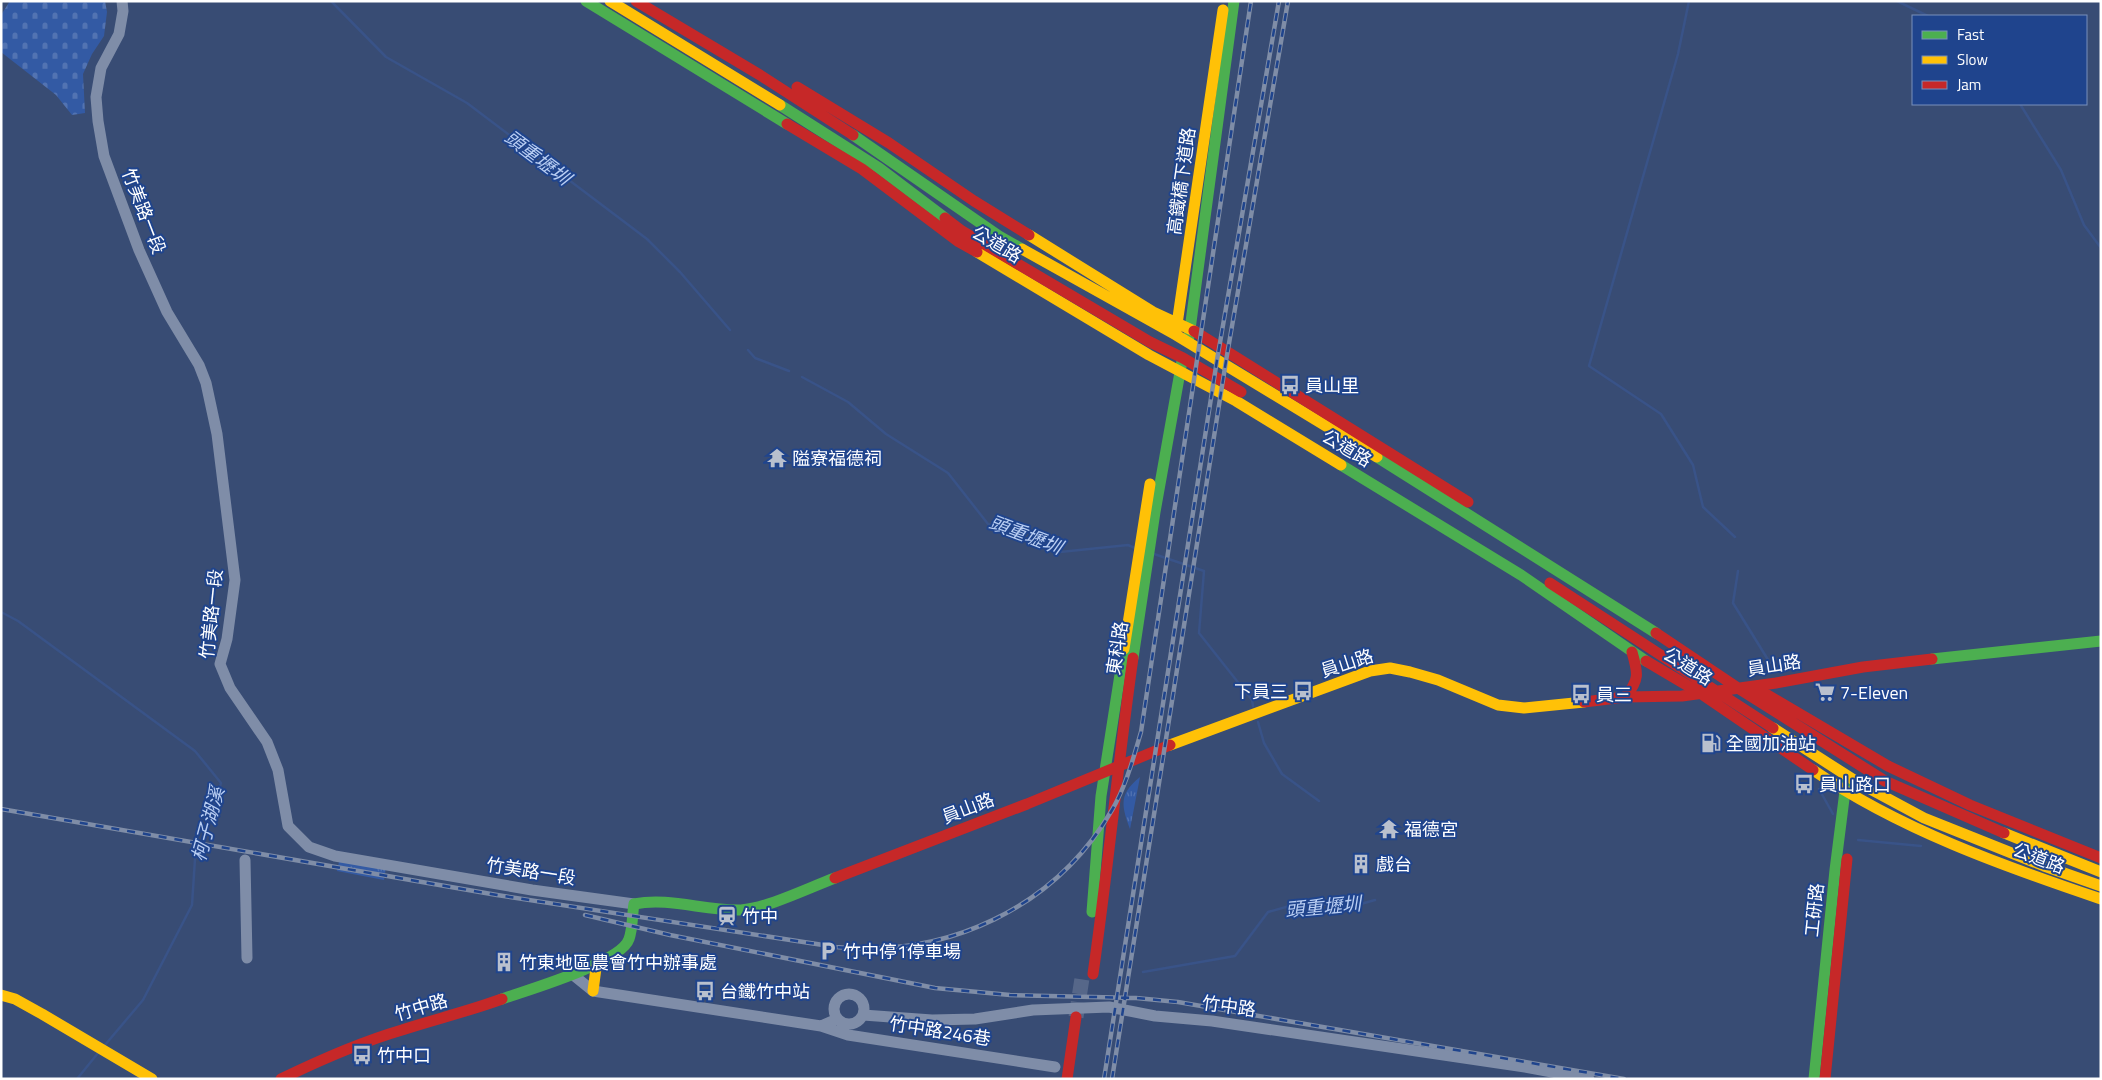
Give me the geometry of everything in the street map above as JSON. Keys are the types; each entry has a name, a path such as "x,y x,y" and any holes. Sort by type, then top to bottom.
{"street":[{"name":"竹美路一段","path":"122,1 123,16 119,34 101,68 96,97 104,156 139,250 167,312 199,365 206,383 217,434 235,580 227,639 220,664 230,688 267,742 278,770 288,826 309,846 335,856 532,890 634,904"},
{"name":"公道路","path":"586,1 862,169 960,242 1149,355 1174,362 1184,358 1237,396"},
{"name":"公道路","path":"610,1 755,89 879,168 962,231 1150,342 1174,362 1237,396 1699,678 1714,691 1852,779 1924,818 2044,866 2101,886"},
{"name":"公道路","path":"636,1 760,75 883,154 1000,236 1152,323 1242,368 1700,650 1753,686 1812,719 1857,748 1893,768 1986,812 2101,858"},
{"name":"公道路","path":"654,1 889,143 974,201 1153,312 1190,329 1242,368 1683,650 1738,688 1855,763 1896,786 1981,824 2101,872"},
{"name":"高鐵橋下道路","path":"1174,362 1176,335 1224,1"},
{"name":"高鐵橋下道路","path":"1190,329 1234,1"},
{"path":"1184,358 1190,329"},
{"name":"東科路","path":"1142,567 1104,772 1088,973 1104,898 1117,766 1142,567 1174,362"},
{"name":"公道路","path":"1524,571 1632,652 1700,693 1850,795 1919,829 2039,878 2101,899"},
{"name":"員山路","path":"634,904 651,901 726,911 756,908 1117,766 1370,671 1390,668 1410,672 1438,680 1498,705 1524,708 1625,697 1682,696 1863,667 2101,641"},
{"path":"1625,697 1637,683 1638,671 1632,652"},
{"name":"工研路","path":"1825,1079 1846,869 1850,795 1857,748"},
{"name":"工研路","path":"1814,1079 1835,870 1850,795"},
{"path":"1981,824 1986,812"},
{"path":"245,860 248,958"},
{"name":"竹中路","path":"282,1079 310,1065 401,1030 474,1010 601,963 620,950 629,940 634,904"},
{"path":"594,991 596,968 601,963"},
{"path":"572,974 594,991 821,1026 838,1019"},
{"path":"846,993 859,997 864,1005 864,1015 859,1021 852,1024 844,1023 838,1019 834,1011 835,1002 841,995 846,993"},
{"path":"1,995 14,999 35,1010 152,1079"},
{"name":"竹中路","path":"864,1015 932,1020 975,1019 1033,1010 1109,1008 1171,1018 1212,1021 1589,1079"},
{"path":"1066,1079 1081,1018 1077,1079"},
{"name":"竹中路246巷","path":"821,1026 848,1035 1055,1067"}],"green space":[{"path":"10,1 105,1 107,12 104,36 92,54 83,74 85,113 72,115 56,95 1,52 1,15"},
{"path":"1140,777 1130,829 1125,813 1124,800 1128,789"},
{"path":"341,853 387,861 384,880 337,871"}],"waterway":[{"name":"頭重壢圳","path":"331,1 386,57 467,103 647,239 680,272 730,330"},
{"path":"1689,1 1678,54 1589,366 1661,414 1693,465 1703,507 1735,537"},
{"path":"1897,1 1926,15"},
{"path":"2021,105 2061,170 2084,225 2101,248"},
{"name":"頭重壢圳","path":"748,350 755,358 789,371"},
{"name":"頭重壢圳","path":"802,377 848,402 886,434 948,473 988,524 1060,552 1128,545 1135,548"},
{"name":"頭重壢圳","path":"1154,554 1204,571 1199,633 1252,700 1253,706"},
{"path":"1738,571 1733,603 1770,663"},
{"name":"柯子湖溪","path":"1,612 18,621 195,751 221,783 208,826 195,859 192,905 143,1000 105,1045"},
{"name":"頭重壢圳","path":"1258,722 1264,743 1282,774 1319,801"},
{"path":"1819,789 1833,814"},
{"path":"1858,840 1921,846"},
{"name":"頭重壢圳","path":"1143,972 1235,956 1268,912 1293,905 1318,904 1350,907 1375,900"},
{"name":"柯子湖溪","path":"77,1079 98,1053"}],"tunnel":[{"path":"1076,1017 1083,972"}],"railway":[{"path":"1,809 497,895 836,947 877,948 918,944 957,934 994,919 1029,899 1060,874 1088,844 1112,810 1125,782 1141,732 1251,1"},
{"path":"1104,1079 1217,360 1279,1"},
{"path":"1112,1079 1226,361 1288,1"},
{"path":"585,915 670,935 935,988 1010,995 1136,998 1178,1002 1624,1079"}],"traffic: fast":[{"path":"586,1 787,124"},
{"path":"1189,337 1234,1"},
{"path":"780,105 879,168 945,218"},
{"path":"853,135 999,236 1022,249"},
{"path":"1133,658 1155,512 1182,361"},
{"path":"1377,457 1656,633"},
{"path":"1341,465 1521,575 1646,661"},
{"path":"1932,659 2101,641"},
{"path":"1092,912 1101,796 1124,649"},
{"path":"1814,1079 1835,870 1846,783"},
{"path":"502,999 572,975 609,957 622,948 629,939 634,904 661,902 741,910 775,902 835,878"}],"traffic: slow":[{"path":"610,1 780,105"},
{"path":"1176,331 1223,10"},
{"path":"1029,235 1153,312 1194,331"},
{"path":"1022,249 1176,335 1377,457"},
{"path":"977,252 1149,355 1236,401 1341,465"},
{"path":"1124,649 1150,484"},
{"path":"1170,745 1370,671 1390,668 1438,680 1498,705 1524,708 1584,702"},
{"path":"1773,728 1857,782 1924,818 2044,866 2101,886"},
{"path":"1813,770 1846,791 1916,828 1989,859 2101,899"},
{"path":"2004,833 2101,872"},
{"path":"593,991 596,968 601,963"},
{"path":"1,995 15,999 42,1014 152,1079"}],"traffic: jam":[{"path":"636,1 760,75 853,135"},
{"path":"797,87 889,143 974,201 1029,235"},
{"path":"787,124 862,169 959,242 977,252"},
{"path":"945,218 962,231 1150,342 1183,358 1241,392"},
{"path":"1194,331 1468,502"},
{"path":"1550,583 1773,728"},
{"path":"1656,633 1738,688 1885,781 2004,833"},
{"path":"1625,697 1633,686 1636,676 1636,666 1632,652"},
{"path":"1093,974 1133,658"},
{"path":"1584,702 1625,697 1682,696 1776,683 1863,667 1932,659"},
{"path":"1646,661 1700,693 1813,770"},
{"path":"1754,687 1888,766 1970,805 2101,858"},
{"path":"835,878 1027,804 1170,745"},
{"path":"1825,1079 1847,859"},
{"path":"281,1079 371,1040 502,999"},
{"path":"1067,1079 1076,1017"}],"place":[{"name":"員山里","path":"1290,385"},
{"name":"隘寮福德祠","path":"777,458"},
{"name":"下員三","path":"1303,691"},
{"name":"7-Eleven","path":"1825,692"},
{"name":"員三","path":"1581,694"},
{"name":"全國加油站","path":"1711,743"},
{"name":"員山路口","path":"1804,784"},
{"name":"福德宮","path":"1389,829"},
{"name":"戲台","path":"1361,864"},
{"name":"竹中","path":"727,916"},
{"name":"竹中停1停車場","path":"828,951"},
{"name":"竹東地區農會竹中辦事處","path":"504,962"},
{"name":"台鐵竹中站","path":"705,991"},
{"name":"竹中口","path":"362,1055"}]}
